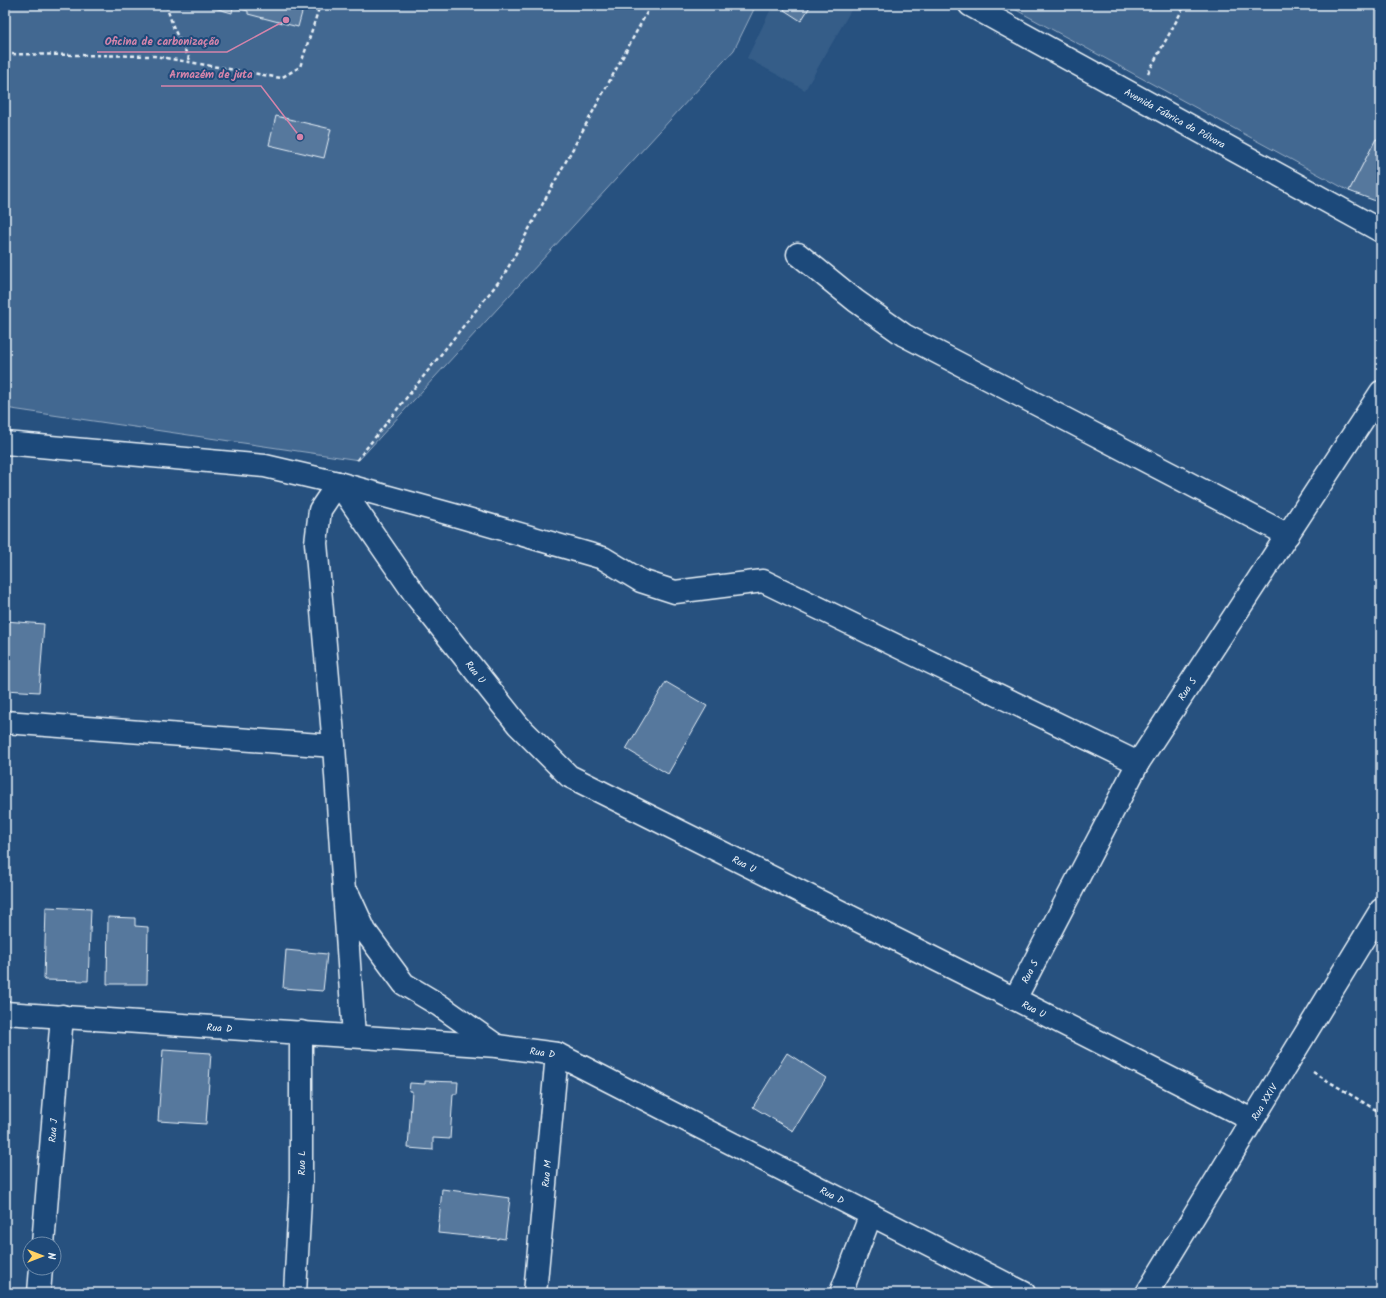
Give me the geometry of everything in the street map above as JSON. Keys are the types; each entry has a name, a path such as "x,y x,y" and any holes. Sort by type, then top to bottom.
{"street":[{"name":"Avenida Fábrica da Pólvora","path":"970,5 1381,231"},
{"path":"798,254 856,301 904,335 1288,535"},
{"name":"Rua S","path":"1015,999 1138,763 1381,392"},
{"path":"5,443 265,466 338,483 603,558 641,582 675,592 763,582 1138,763"},
{"path":"338,483 320,510 316,543 334,746 354,1036"},
{"name":"Rua U","path":"338,483 416,596 518,725 569,776 1015,999 1252,1120"},
{"path":"5,722 334,746"},
{"path":"343,882 365,931 404,984 439,1005 497,1046"},
{"name":"Rua XXIV","path":"1147,1293 1381,910"},
{"name":"Rua D","path":"5,1013 497,1046 557,1054 1024,1293"},
{"name":"Rua J","path":"44,1236 62,1016"},
{"name":"Rua L","path":"295,1293 301,1180 301,1032"},
{"name":"Rua M","path":"535,1293 557,1054"},
{"path":"841,1293 871,1214"},
{"path":"39,1293 40,1276"}],"path":[{"path":"166,5 174,29 191,62"},
{"path":"5,54 154,56 281,78 300,67 320,5"},
{"path":"338,483 504,275 651,5"},
{"path":"1136,96 1185,5"},
{"path":"1290,1058 1381,1113"}],"shaded area":[{"path":"5,5 756,5 734,50 359,460 5,408"},
{"path":"773,5 854,5 805,90 747,58"},
{"path":"1007,5 1381,5 1381,141 1376,139 1349,191"}],"building":[{"path":"204,5 304,5 298,27 248,14 248,11 233,7 232,13"},
{"path":"787,5 811,5 801,21 784,10"},
{"path":"276,116 331,129 324,158 269,145"},
{"path":"1376,139 1381,141 1381,203 1349,191"},
{"path":"5,621 44,624 39,692 5,690"},
{"path":"666,682 707,706 668,774 626,749"},
{"path":"46,907 91,909 88,981 44,980"},
{"path":"108,917 135,918 135,926 148,927 147,984 107,984"},
{"path":"286,950 327,954 323,991 283,988"},
{"path":"163,1050 211,1053 206,1124 158,1121"},
{"path":"787,1053 826,1078 793,1131 753,1107"},
{"path":"425,1081 458,1082 457,1094 453,1094 450,1139 433,1138 433,1150 408,1148 412,1091 409,1091 410,1083 425,1084"},
{"path":"442,1189 510,1198 505,1239 438,1233"}],"place":[{"name":"Oficina de carbonização","path":"286,20"},
{"name":"Armazém de juta","path":"300,137"}]}
